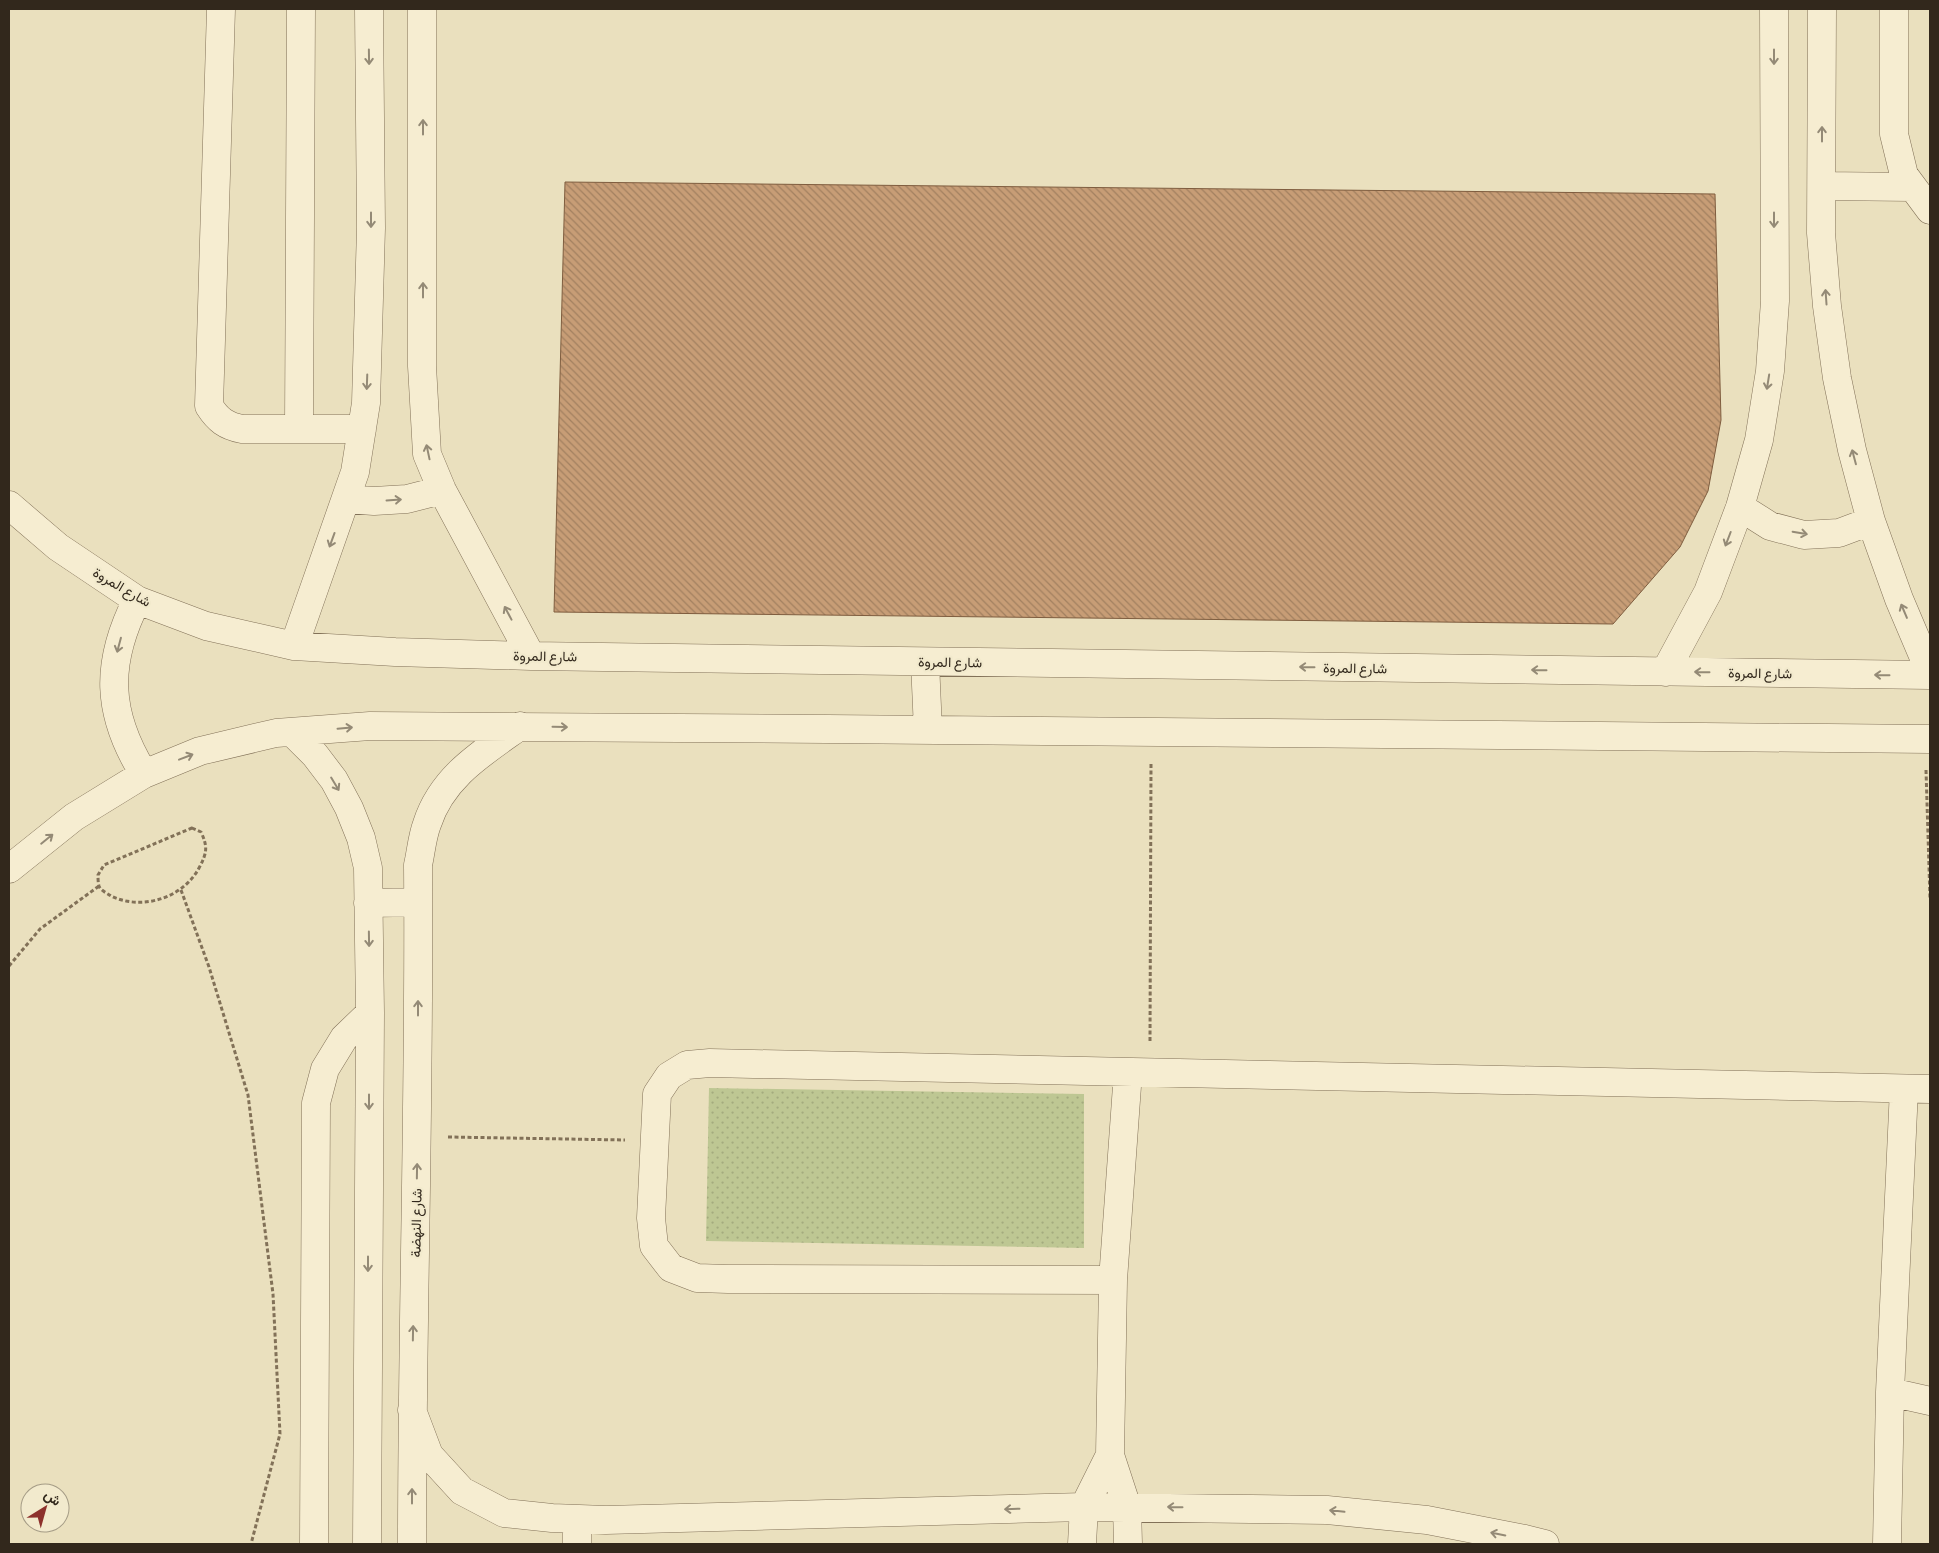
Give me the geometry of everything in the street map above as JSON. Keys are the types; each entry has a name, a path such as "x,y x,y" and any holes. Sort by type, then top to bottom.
{"street":[{"path":"221,9 209,406 216,417 228,426 242,429 362,428"},
{"path":"299,429 302,9"},
{"path":"294,646 355,472 366,403 370,316 371,228 369,9"},
{"path":"422,9 422,385 428,454 442,490 531,656"},
{"path":"1665,672 1708,592 1740,507 1759,440 1770,371 1775,301 1774,9"},
{"path":"1822,9 1821,232 1827,306 1836,369 1852,450 1871,521 1899,599 1930,674"},
{"path":"1894,9 1894,134 1904,175 1930,210"},
{"path":"1822,186 1913,187"},
{"path":"346,499 374,502 407,499 442,490"},
{"name":"شارع المروة","path":"9,505 58,548 137,600 206,626 294,646 395,652 531,656 1930,674"},
{"path":"1740,507 1770,526 1804,535 1839,533 1871,521"},
{"path":"137,600 125,623 118,648 114,683 120,726 130,751 144,774"},
{"path":"925,662 928,730"},
{"path":"9,869 74,817 144,774 200,751 276,733 370,726 1928,739"},
{"name":"شارع النهضة","path":"412,1544 412,1410 418,1136 418,866 427,824 442,793 463,767 520,726"},
{"path":"293,733 315,755 334,780 349,808 368,868 370,1013 366,1544"},
{"path":"368,903 418,902"},
{"path":"314,1544 316,1104 325,1069 344,1038 370,1013"},
{"path":"1113,1280 697,1278 671,1268 654,1246 651,1218 657,1094 669,1076 688,1065 710,1063 1930,1089"},
{"path":"1128,1544 1127,1507 1110,1455 1113,1280 1139,1072"},
{"path":"1887,1544 1890,1392 1904,1089"},
{"path":"1890,1392 1930,1401"},
{"path":"412,1410 429,1455 462,1491 504,1513 552,1518 577,1532 606,1520 1127,1507 1328,1510 1427,1520 1545,1544"},
{"path":"1082,1544 1084,1507 1110,1455"}],"path":[{"path":"1139,1072 1152,732"},
{"path":"1928,739 1930,899"},
{"path":"192,828 201,832 206,842 206,855 194,878 181,890 162,898 141,902 120,900 104,892 99,886 98,875 104,865 192,828"},
{"path":"9,966 40,930 99,886"},
{"path":"181,890 210,967 248,1095 274,1294 280,1434 250,1544"},
{"path":"418,1136 654,1140"}],"green space":[{"path":"709,1088 1084,1094 1084,1248 706,1241"}],"building":[{"path":"565,182 1715,194 1721,420 1708,491 1680,547 1613,624 554,612"}]}
